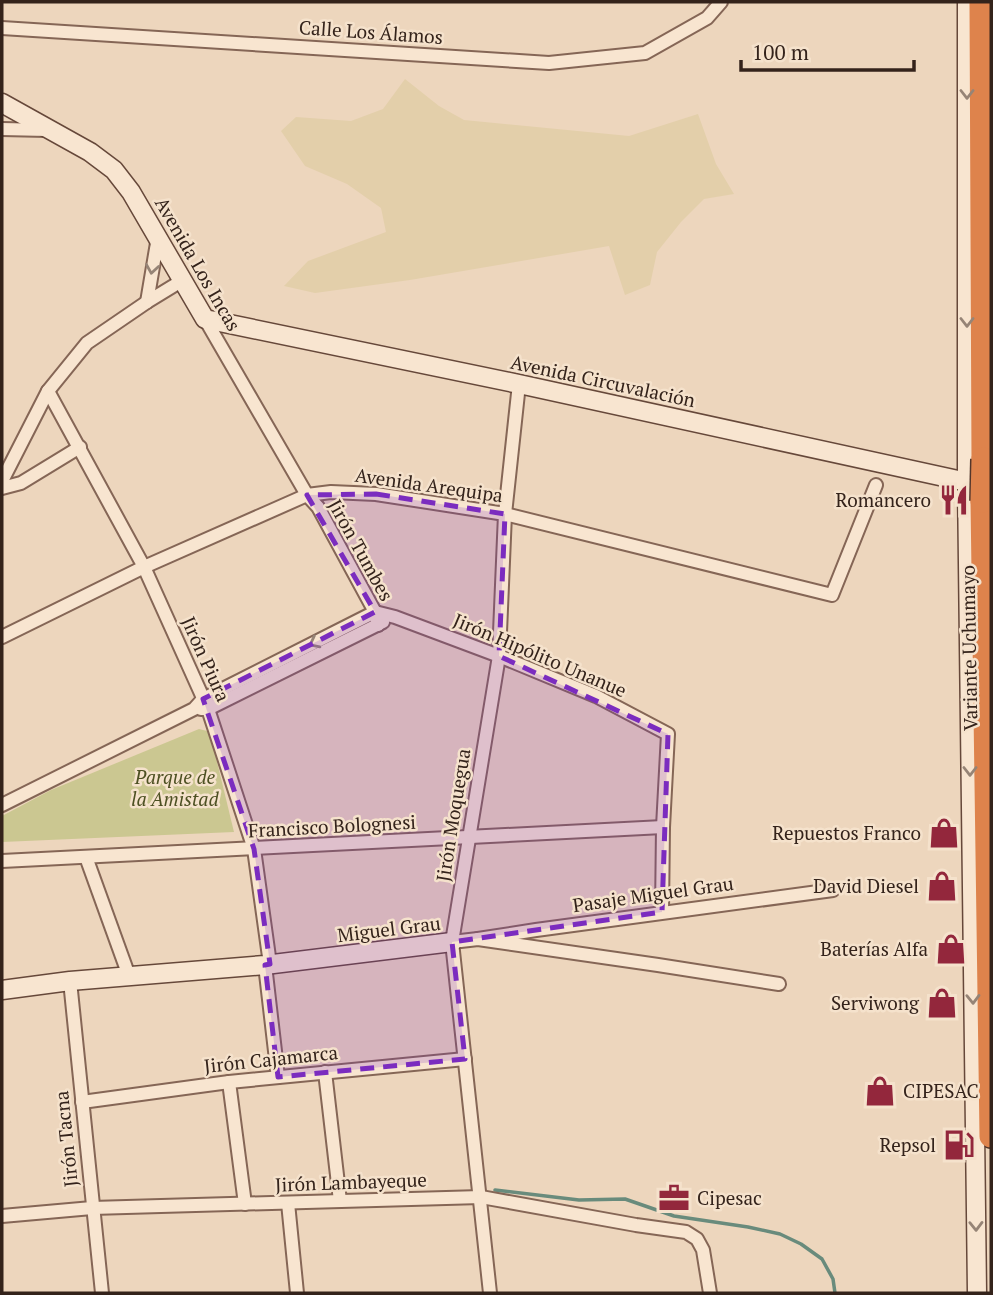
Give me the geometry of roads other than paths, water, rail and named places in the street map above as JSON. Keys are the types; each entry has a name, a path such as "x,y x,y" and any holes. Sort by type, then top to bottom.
{"highway":[{"name":"Variante Uchumayo","path":"981,2 991,1136"}],"street":[{"name":"Calle Los Álamos","path":"2,28 549,63 645,53 707,18 721,2"},
{"name":"Variante Uchumayo","path":"967,2 967,482 977,1293"},
{"name":"Avenida Los Incas","path":"2,103 90,152 114,170 131,192 158,237 307,495"},
{"path":"2,130 47,130"},
{"path":"147,302 158,237"},
{"path":"21,483 3,476 48,391 87,343 183,280"},
{"name":"Avenida Circuvalación","path":"205,319 519,384 967,482 986,492"},
{"name":"Jirón Moquegua","path":"490,1293 452,942 499,656 505,514 519,384"},
{"name":"Jirón Piura","path":"48,391 144,567 201,705 254,849 278,1077"},
{"path":"2,488 21,483 80,447"},
{"name":"Avenida Arequipa","path":"2,637 144,567 307,495 331,492 376,494 505,514 832,595 876,485"},
{"name":"Jirón Tumbes","path":"307,495 318,507 376,619"},
{"name":"Jirón Hipólito Unanue","path":"376,619 395,617 499,656 596,696 668,734 663,827"},
{"path":"2,804 376,619"},
{"path":"662,912 663,827"},
{"name":"Francisco Bolognesi","path":"2,861 663,827"},
{"path":"86,857 129,976"},
{"name":"Pasaje Miguel Grau","path":"478,939 833,890"},
{"name":"Miguel Grau","path":"2,990 70,981 268,964 478,939 779,984"},
{"name":"Jirón Tacna","path":"70,981 102,1293"},
{"name":"Jirón Cajamarca","path":"82,1102 229,1082 464,1059"},
{"path":"325,1072 340,1201"},
{"path":"229,1082 245,1204"},
{"name":"Jirón Lambayeque","path":"2,1216 92,1208 481,1197 686,1232 697,1239 703,1250 710,1293"},
{"path":"288,1203 297,1293"}],"waterway":[{"path":"495,1190 579,1200 625,1199 674,1216 780,1234 801,1244 822,1259 833,1279 835,1293"}],"place":[{"name":"Romancero","path":"954,500"},
{"name":"Repuestos Franco","path":"944,833"},
{"name":"David Diesel","path":"942,886"},
{"name":"Baterías Alfa","path":"951,949"},
{"name":"Serviwong","path":"942,1003"},
{"name":"CIPESAC","path":"880,1091"},
{"name":"Repsol","path":"959,1145"},
{"name":"Cipesac","path":"674,1198"}],"park label":[{"name":"Parque de la Amistad","path":"175,788"}]}
